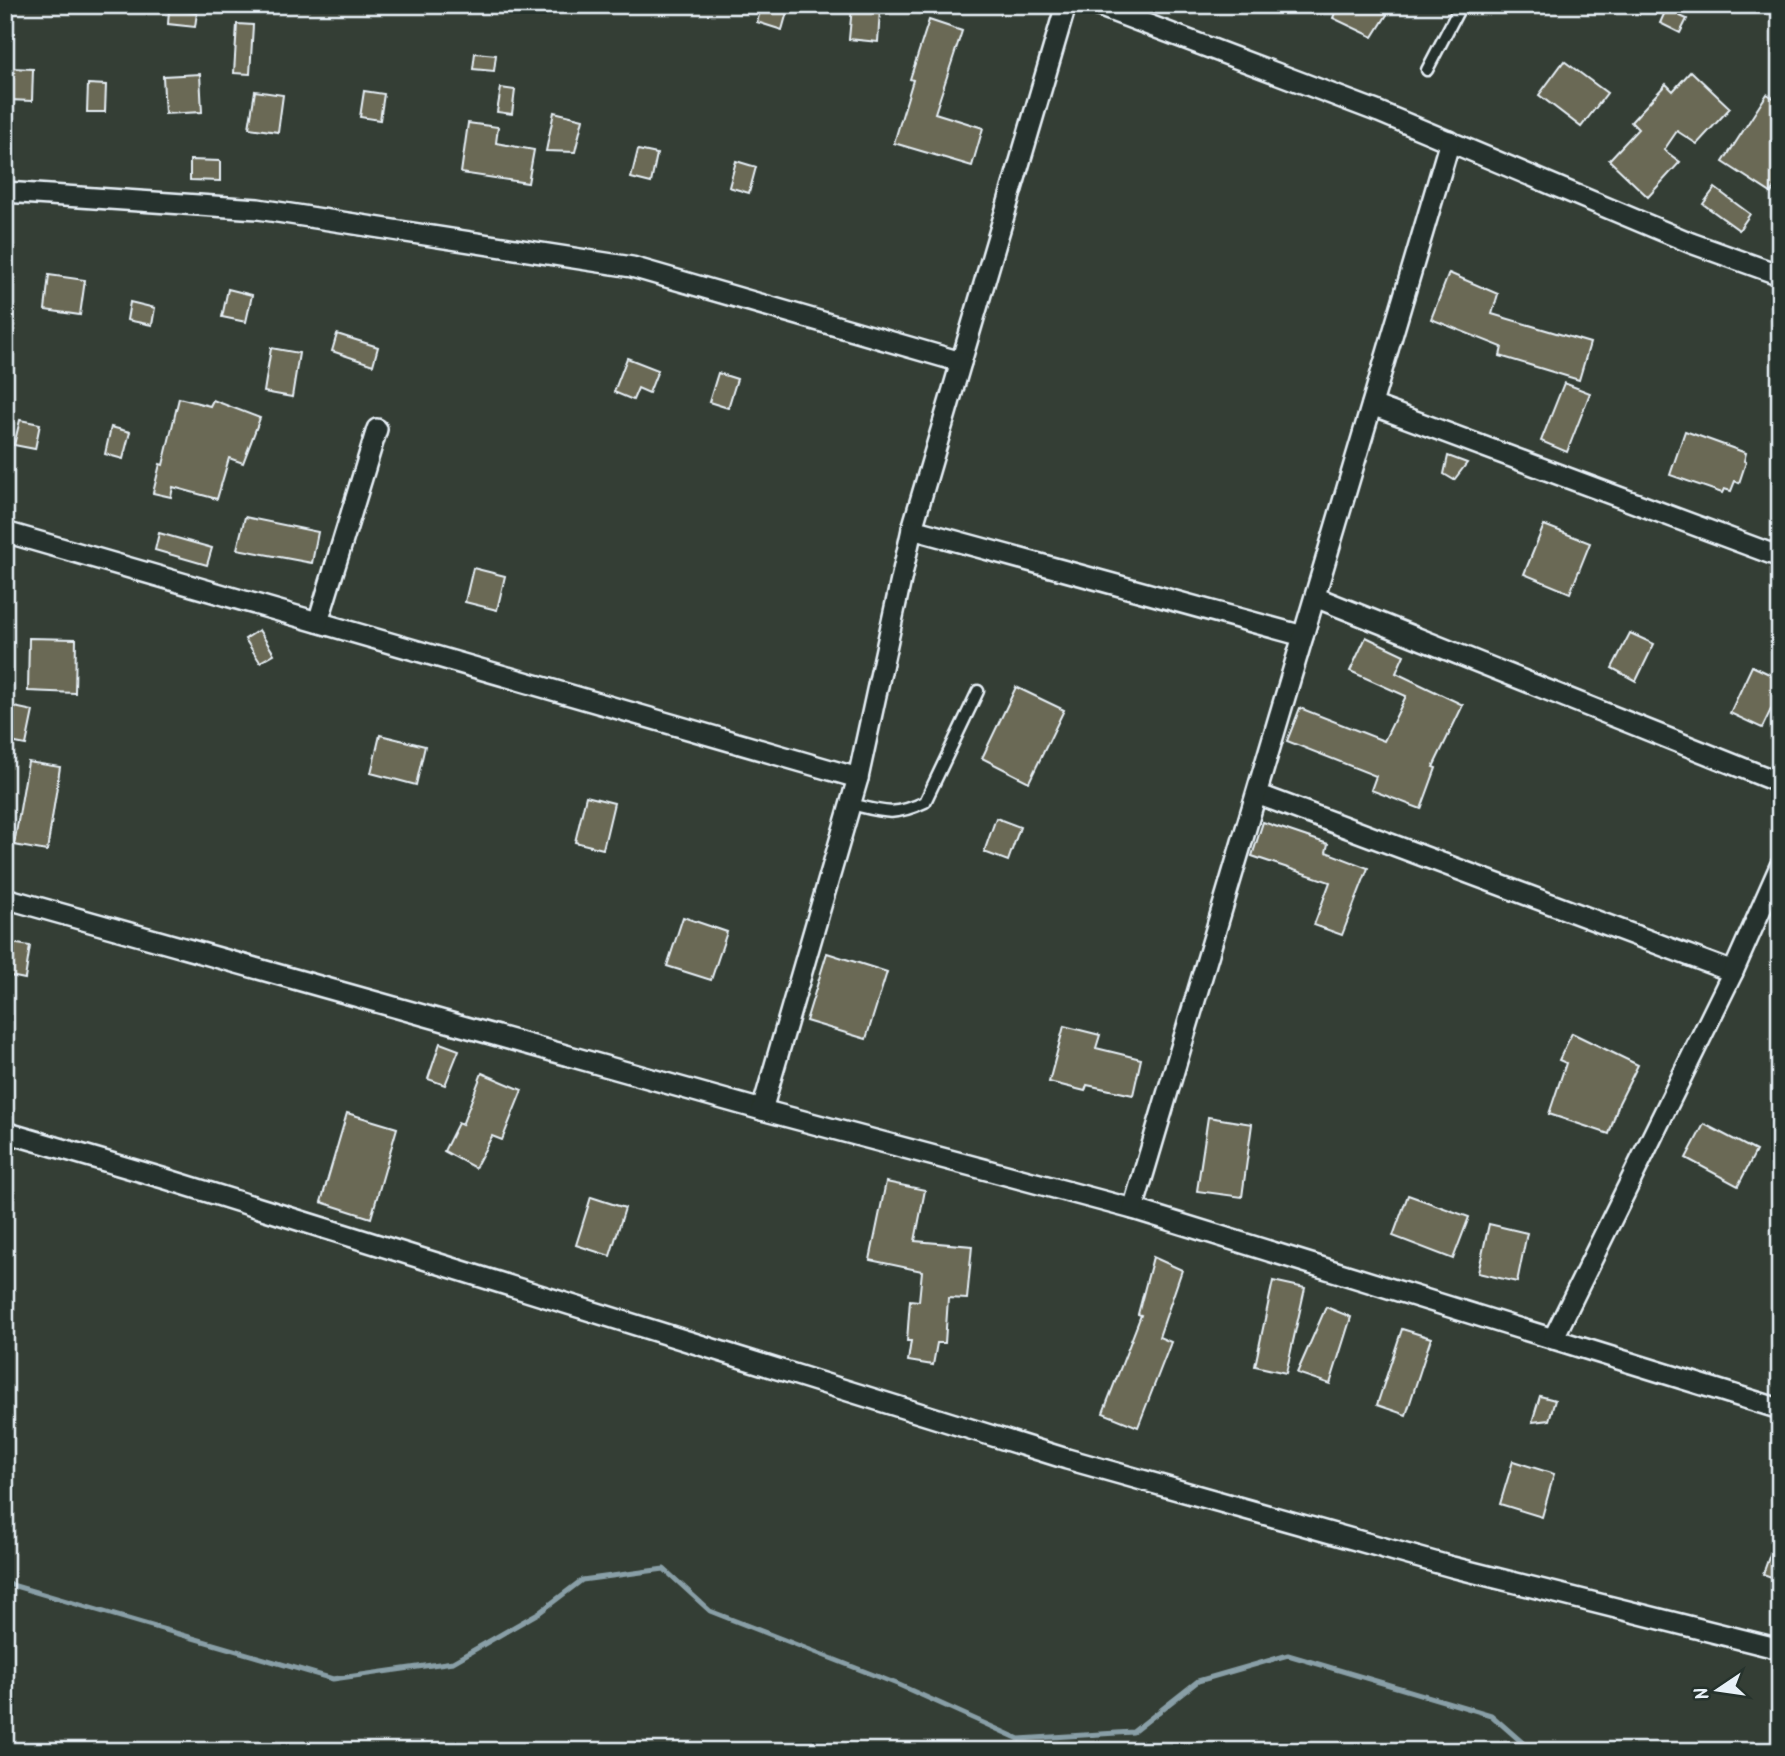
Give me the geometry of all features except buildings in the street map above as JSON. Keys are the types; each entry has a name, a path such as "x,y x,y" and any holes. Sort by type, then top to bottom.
{"street":[{"path":"762,1110 858,778 912,529 1066,5"},
{"path":"1096,5 1450,141 1691,243 1780,275"},
{"path":"1133,1209 1450,141"},
{"path":"5,192 258,209 632,267 961,362"},
{"path":"1372,405 1780,556"},
{"path":"318,622 377,429"},
{"path":"912,529 1303,636"},
{"path":"5,532 858,778"},
{"path":"1315,597 1780,783"},
{"path":"1256,794 1733,972"},
{"path":"1553,1339 1733,972 1780,866"},
{"path":"5,898 762,1110 1133,1209 1780,1409"},
{"path":"5,1132 166,1179 1067,1459 1452,1567 1780,1649"}],"lane":[{"path":"1427,70 1461,5"},
{"path":"851,804 886,813 898,813 925,802 978,691"}],"waterway":[{"path":"5,1583 333,1679 453,1662 540,1612 582,1580 664,1569 710,1611 897,1684 1019,1739 1133,1732 1198,1681 1288,1655 1491,1715 1532,1751"}]}
